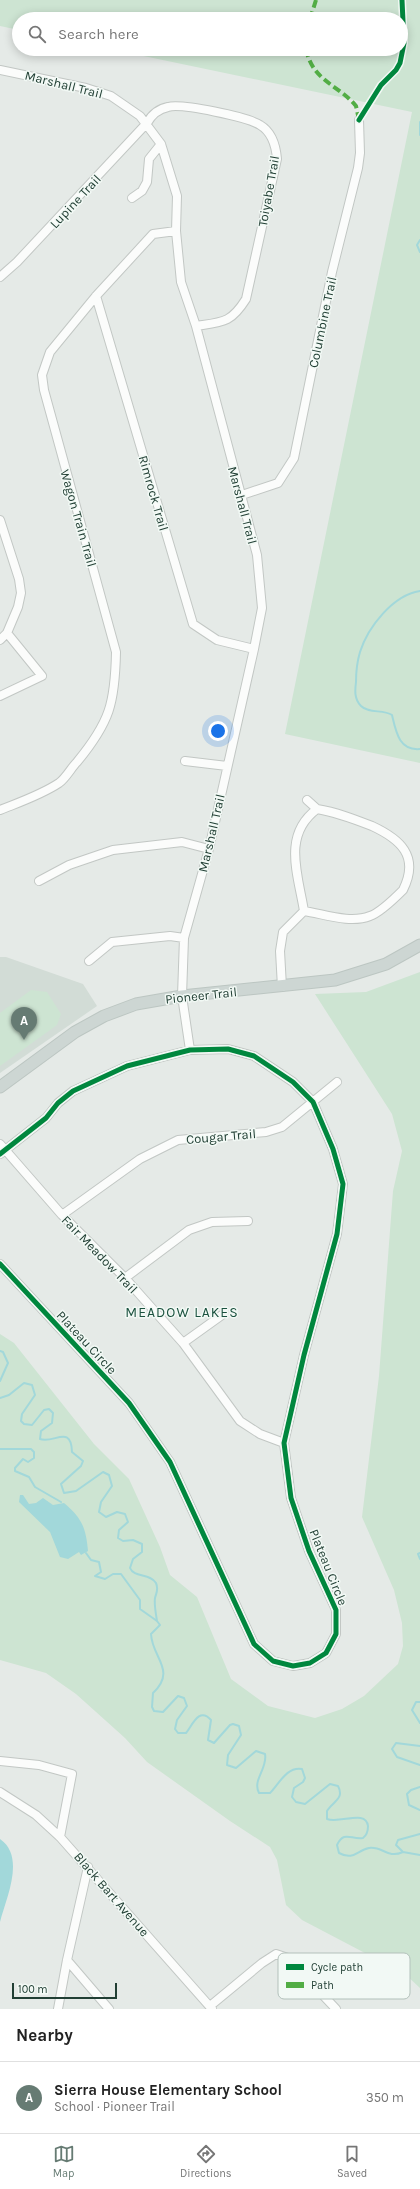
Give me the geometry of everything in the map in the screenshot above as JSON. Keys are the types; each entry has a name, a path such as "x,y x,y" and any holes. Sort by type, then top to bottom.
{"main road":[{"name":"Pioneer Trail","path":"0,1087 63,1040 88,1024 136,1004 182,996 282,987 351,977 386,964 420,945"}],"street":[{"name":"Marshall Trail","path":"0,70 99,92 128,106 147,123 161,144 177,196 176,231 181,282 196,326 220,422 242,495 257,555 262,608 209,849 184,938 182,996 190,1050"},
{"name":"Toiyabe Trail","path":"147,123 156,112 176,105 244,118 261,125 265,129 274,144 276,151 276,160 246,299 236,314 222,322 196,326"},
{"name":"Columbine Trail","path":"242,495 278,483 294,458 332,272 358,168 360,153 359,120"},
{"name":"Lupine Trail","path":"0,277 17,262 147,123"},
{"path":"132,198 142,191 147,182 149,159 161,144"},
{"name":"Wagon Train Trail","path":"0,810 29,799 60,782 102,728 110,709 115,688 116,652 44,390 42,375 50,352 96,296 153,234 176,231"},
{"name":"Rimrock Trail","path":"96,296 193,624 217,640 254,649"},
{"path":"0,520 19,579 21,593 18,607 7,633 0,640"},
{"path":"0,696 42,676 7,633"},
{"path":"185,761 227,766"},
{"path":"304,911 352,919 370,916 398,895 410,883 415,872 415,860 409,847 398,837 335,812 317,809 307,800"},
{"path":"304,911 294,846 298,830 306,817 317,809"},
{"path":"39,881 69,865 113,850 182,842 209,849"},
{"path":"282,987 280,951 283,932 304,911"},
{"path":"89,961 112,942 170,936 184,938"},
{"path":"2,1150 46,1118 58,1103 73,1091 128,1066 190,1050 228,1049 254,1056 293,1082 313,1102"},
{"name":"Cougar Trail","path":"62,1215 140,1159 178,1140 266,1132 282,1127 337,1082"},
{"name":"Plateau Circle","path":"0,1264 129,1403 170,1462 254,1644 273,1662 293,1666 310,1663 326,1653 336,1634 336,1610 309,1551 291,1498 284,1443 304,1355 337,1234 343,1184 333,1149 313,1102"},
{"name":"Fair Meadow Trail","path":"2,1150 62,1215 125,1278 183,1342 240,1421 260,1434 284,1443"},
{"path":"125,1278 189,1230 212,1222 248,1221"},
{"path":"183,1342 222,1315"},
{"path":"0,1761 40,1765 72,1774 60,1837"},
{"name":"Black Bart Avenue","path":"0,1792 36,1815 60,1837 211,2008"},
{"path":"58,2009 66,1960 88,1867"},
{"path":"211,2008 262,1962 276,1954 278,1955"},
{"path":"66,1960 109,2009"},
{"path":"327,1999 336,2009"}],"shaded area":[{"path":"0,957 6,957 83,984 97,1006 0,1073"}],"green space":[{"path":"0,0 420,0 420,763 285,734 412,112 144,56 408,56 408,12 12,12 12,29 0,26"},
{"path":"420,972 420,1988 410,1979 410,1953 365,1953 302,1920 286,1905 277,1860 270,1847 230,1821 147,1762 125,1738 76,1694 46,1673 0,1660 0,1334 14,1343 94,1444 129,1479 160,1547 170,1575 197,1597 231,1679 268,1706 315,1718 342,1709 364,1696 398,1664 403,1646 402,1623 394,1590 362,1517 379,1376 393,1191 402,1151 392,1114 315,994 366,992"},
{"path":"31,990 47,992 61,1014 57,1025 0,1066 0,1013"}],"water":[{"path":"20,1495 23,1495 29,1504 36,1503 43,1498 53,1505 64,1503 70,1508 82,1524 86,1536 88,1551 81,1555 79,1552 68,1559 60,1557 50,1532 19,1502"},
{"path":"0,1839 8,1847 12,1856 13,1867 12,1878 0,1922"}],"waterway":[{"path":"420,122 420,135"},
{"path":"420,240 417,245 420,252"},
{"path":"420,591 410,594 391,605 369,632 357,663 355,691 357,700 364,708 392,715 397,734 403,744 413,749 420,749"},
{"path":"0,1351 3,1352 8,1363 0,1381"},
{"path":"0,1398 9,1395 24,1383 32,1385 35,1395 22,1414 21,1421 24,1424 32,1425 44,1410 49,1409 53,1413 52,1423 41,1431 40,1439 45,1440 61,1437 69,1439 72,1452 83,1461 81,1466 61,1484 64,1493 76,1491 103,1472 109,1475 112,1486 101,1502 99,1512 106,1517 117,1512 125,1514 128,1522 119,1530 118,1538 123,1541 133,1540 142,1544 142,1552 133,1559 130,1568 135,1573 150,1578 156,1583 157,1590 155,1604 157,1621"},
{"path":"0,1449 31,1449 34,1452 34,1458 28,1462 23,1459 15,1468 15,1471 29,1477 35,1487 61,1502"},
{"path":"86,1553 91,1560 99,1562 101,1572 95,1576 105,1579 113,1574 121,1574 140,1600 140,1609 157,1621 160,1625 151,1634 152,1642 163,1671 163,1677 160,1685 153,1693 152,1707 154,1711 163,1712 178,1696 184,1698 187,1706 177,1720 175,1729 178,1733 186,1733 199,1716 207,1716 211,1720 208,1740 214,1743 230,1725 233,1724 239,1726 241,1735 228,1755 227,1765 236,1768 256,1751 265,1754 264,1764 257,1783 259,1793 270,1793 284,1776 292,1770 297,1769 302,1769 305,1778 303,1782 294,1788 292,1797 296,1802 305,1804 330,1784 338,1786 340,1794 337,1800 327,1811 327,1819 339,1820 363,1818 368,1826 367,1833 363,1838 342,1838 337,1845 339,1853 348,1856 369,1848 374,1848 393,1854 403,1852"},
{"path":"420,1553 418,1554 420,1559"},
{"path":"420,1702 416,1702 412,1710 420,1723"},
{"path":"420,1746 396,1743 392,1749 397,1757 420,1765"},
{"path":"420,1787 411,1790 407,1794 409,1805 420,1810"},
{"path":"420,1834 398,1840 396,1845 403,1852 420,1855"}],"marked path":[{"path":"312,12 316,0"},
{"path":"308,56 314,69 320,76 342,92 356,106 359,120"}],"cycle path":[{"path":"402,0 403,12"},
{"path":"359,120 381,85 396,70 400,63 401,56"},
{"path":"0,1154 46,1118 58,1103 73,1091 127,1066 190,1050 228,1049 254,1056 293,1082 313,1102 333,1149 343,1184 337,1234 304,1355 284,1443 291,1498 309,1551 336,1610 336,1634 326,1653 310,1663 293,1666 273,1661 254,1644 170,1462 129,1403 0,1264"}],"place":[{"name":"Sierra House Elementary School","path":"24,1040"}],"district":[{"name":"MEADOW LAKES","path":"182,1312"}]}
